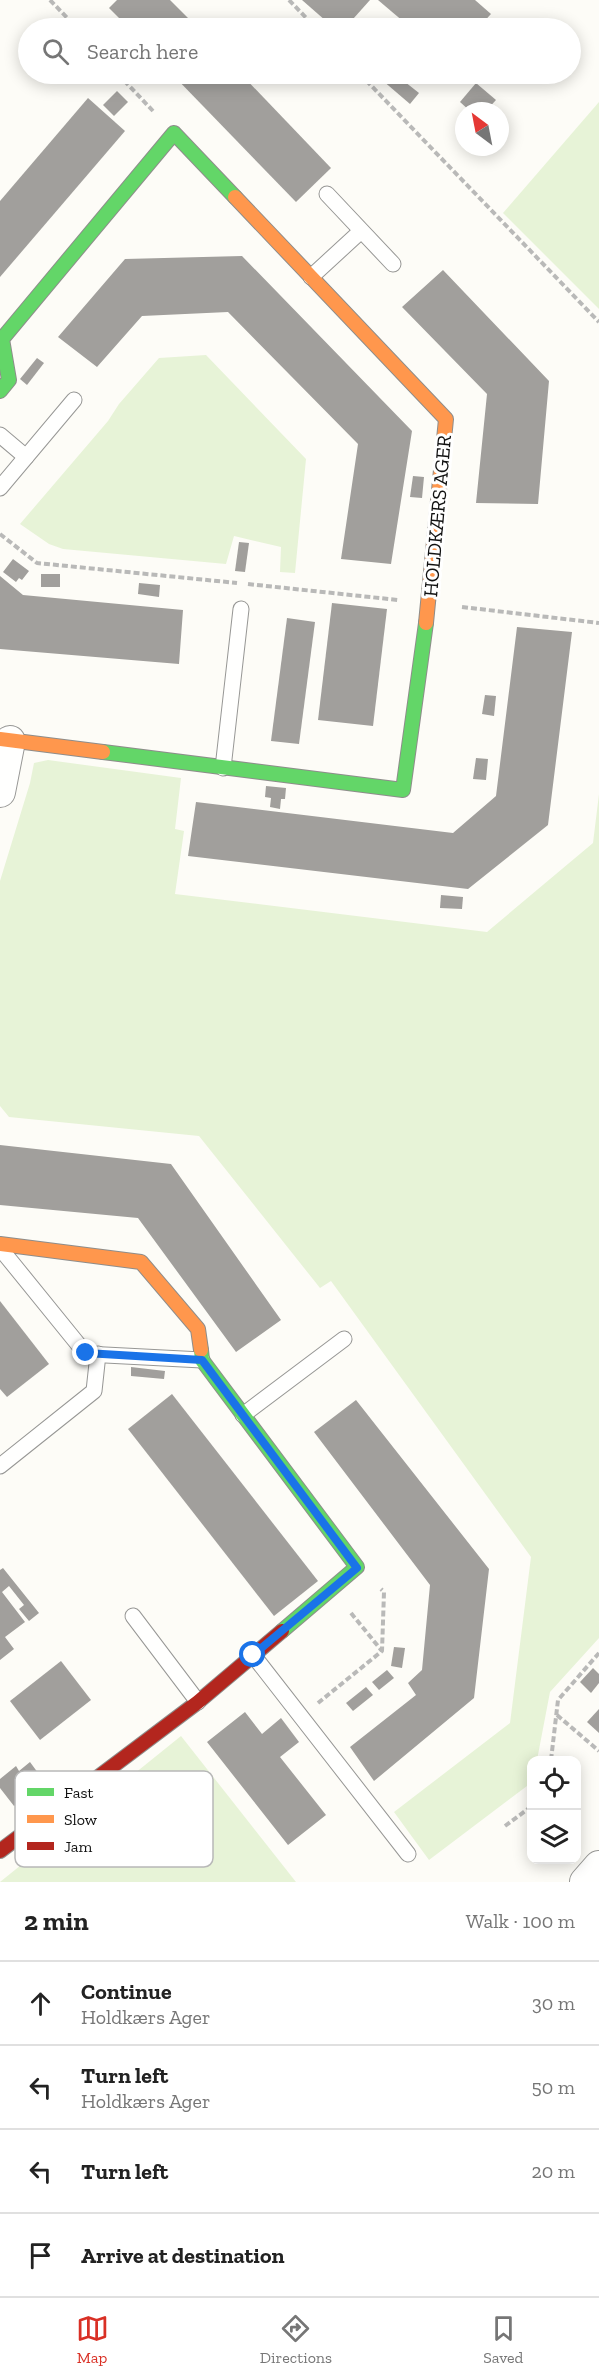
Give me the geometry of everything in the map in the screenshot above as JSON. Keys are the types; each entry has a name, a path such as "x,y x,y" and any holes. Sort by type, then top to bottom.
{"street":[{"name":"HOLDKÆRS AGER","path":"0,792 5,740 403,790 429,603 446,419 174,134"},
{"path":"0,391 9,380 2,339 174,134"},
{"path":"0,1244 141,1262 198,1329 202,1360 357,1568 198,1702 101,1771"},
{"path":"585,1882 599,1866"}],"lane":[{"path":"327,194 393,264"},
{"path":"311,277 361,231"},
{"path":"0,488 74,400"},
{"path":"0,435 26,457"},
{"path":"223,768 241,609"},
{"path":"0,1248 86,1353 202,1360"},
{"path":"243,1415 344,1339"},
{"path":"0,1466 94,1391 98,1354"},
{"path":"134,1616 198,1702"},
{"path":"253,1655 408,1854"}],"path":[{"path":"50,0 67,18"},
{"path":"289,0 306,18"},
{"path":"127,84 174,134"},
{"path":"370,84 599,322"},
{"path":"0,534 37,563 429,603 599,623"},
{"path":"301,1717 382,1651 384,1592 357,1568"},
{"path":"332,1589 382,1651"},
{"path":"552,1756 558,1700 599,1653"},
{"path":"556,1714 599,1751"},
{"path":"505,1826 527,1809"}],"green space":[{"path":"599,102 599,309 503,213"},
{"path":"206,355 306,459 295,573 280,572 281,547 234,536 226,564 63,549 49,544 20,524 159,358"},
{"path":"48,760 181,778 175,829 184,831 175,894 487,932 593,843 599,794 599,1638 550,1692 538,1756 527,1756 527,1786 429,1860 394,1812 510,1723 531,1557 331,1281 320,1288 199,1136 9,1117 0,1106 0,881 34,763"},
{"path":"181,1736 209,1771 138,1771"},
{"path":"213,1777 296,1882 0,1882 19,1867 213,1867"}],"building":[{"path":"117,0 170,0 188,18 119,18 109,8"},
{"path":"302,0 370,0 354,18 323,18"},
{"path":"378,0 475,0 491,14 487,18 399,18"},
{"path":"182,84 251,84 331,168 296,202"},
{"path":"387,84 408,84 419,93 410,104"},
{"path":"475,84 496,100 494,102 460,102"},
{"path":"117,91 128,102 114,116 103,105"},
{"path":"88,98 125,131 0,277 0,201"},
{"path":"242,256 412,431 391,564 341,559 358,444 228,312 142,316 97,367 58,337 125,259"},
{"path":"443,270 549,381 538,504 476,503 487,394 402,307"},
{"path":"37,358 44,363 27,385 20,379"},
{"path":"413,476 424,477 422,498 410,497"},
{"path":"239,542 249,543 245,572 235,571"},
{"path":"13,559 29,571 22,580 19,578 16,582 3,572"},
{"path":"41,574 60,574 60,587 41,587"},
{"path":"0,576 23,595 183,610 179,664 0,649"},
{"path":"139,583 160,585 159,597 138,594"},
{"path":"332,603 387,609 373,726 318,720"},
{"path":"287,618 315,622 299,744 271,741"},
{"path":"517,627 572,632 548,825 468,889 188,856 196,802 453,833 496,796"},
{"path":"485,695 496,696 494,716 482,714"},
{"path":"476,758 488,759 486,780 473,779"},
{"path":"266,786 286,788 285,799 281,799 280,809 270,807 271,798 265,797"},
{"path":"441,895 463,897 462,909 440,908"},
{"path":"0,1145 171,1164 281,1320 236,1352 138,1218 0,1205"},
{"path":"0,1301 49,1364 7,1397 0,1389"},
{"path":"131,1367 165,1371 164,1379 131,1376"},
{"path":"172,1394 318,1581 274,1616 128,1429"},
{"path":"356,1400 489,1569 474,1698 374,1781 350,1747 416,1695 408,1683 422,1670 430,1585 314,1432"},
{"path":"3,1568 39,1613 29,1621 19,1609 24,1605 9,1586 2,1592 25,1622 5,1637 14,1649 0,1660 0,1570"},
{"path":"394,1647 405,1648 402,1668 391,1666"},
{"path":"61,1661 91,1700 40,1740 10,1701"},
{"path":"593,1668 599,1674 599,1683 591,1693 580,1682"},
{"path":"387,1670 394,1678 379,1690 372,1682"},
{"path":"366,1687 373,1695 353,1711 346,1703"},
{"path":"599,1709 599,1733 587,1722"},
{"path":"245,1712 262,1734 281,1718 299,1742 280,1757 326,1815 288,1845 207,1742"},
{"path":"30,1762 37,1771 19,1771"},
{"path":"16,1766 19,1771 15,1771 14,1806 0,1788 0,1779"}],"traffic: fast":[{"path":"0,391 9,380 2,339 174,133 235,197"},
{"path":"103,752 403,790 426,623"},
{"path":"201,1350 202,1360 357,1567 282,1631"}],"traffic: slow":[{"path":"235,197 446,419 426,623"},
{"path":"0,739 103,752"},
{"path":"0,1244 141,1262 198,1329 201,1350"}],"traffic: jam":[{"path":"106,1771 198,1702 282,1631"},
{"path":"0,1851 15,1840"}],"route":[{"path":"86,1353 202,1360 357,1568 253,1655"}]}
